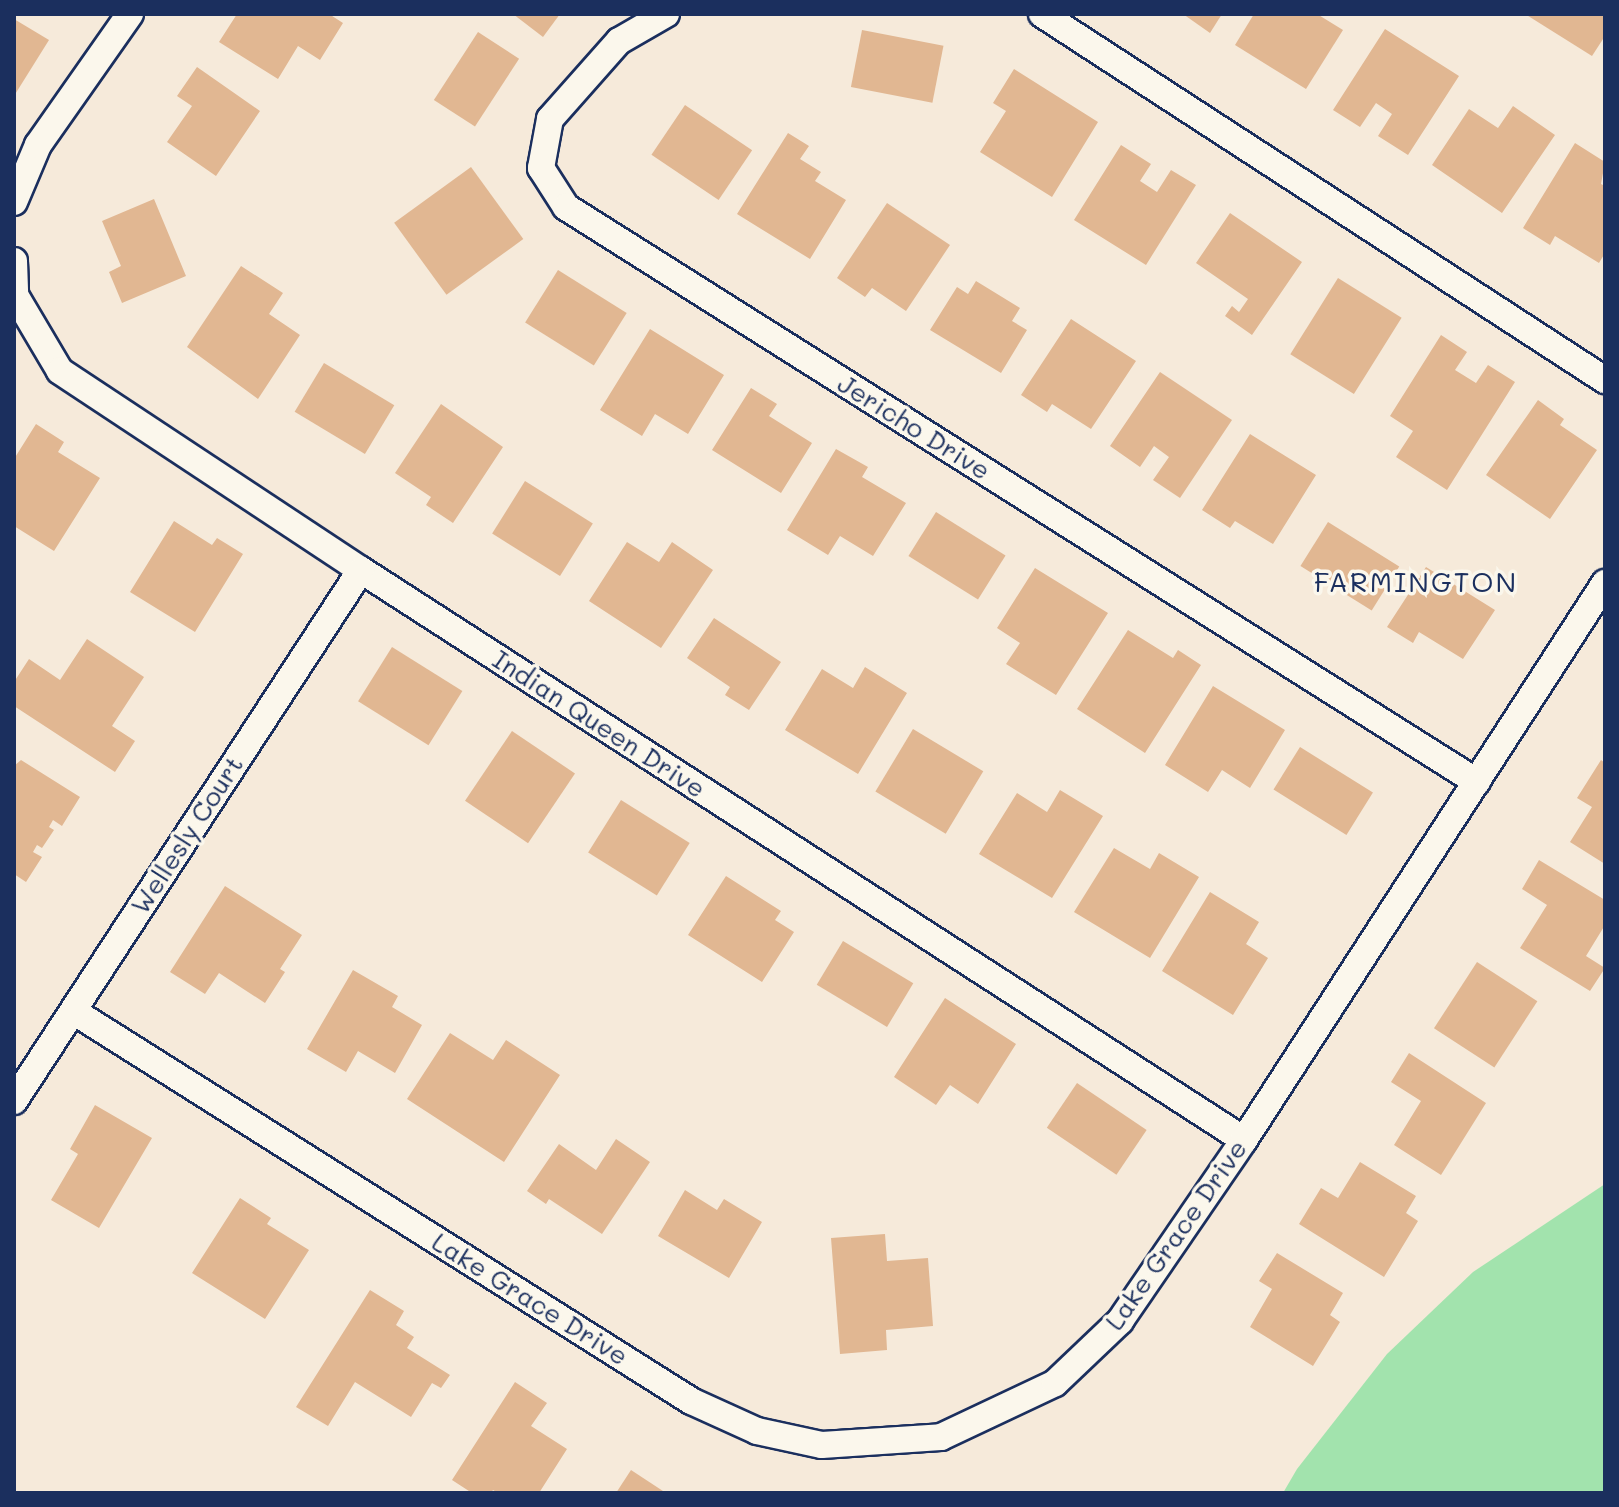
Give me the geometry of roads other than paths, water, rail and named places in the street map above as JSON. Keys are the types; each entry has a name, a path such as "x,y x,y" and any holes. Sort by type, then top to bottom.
{"street":[{"path":"14,202 38,145 130,14"},
{"name":"Jericho Drive","path":"666,14 619,41 550,119 541,168 566,207 1477,782"},
{"path":"1042,14 1605,380"},
{"name":"Indian Queen Drive","path":"14,261 15,295 60,371 361,570 1244,1140"},
{"name":"Wellesly Court","path":"14,1101 361,570"},
{"name":"Lake Grace Drive","path":"73,1011 691,1401 757,1431 822,1445 941,1437 1055,1383 1120,1321 1244,1140 1605,583"}],"district":[{"name":"FARMINGTON","path":"1416,581"}]}
